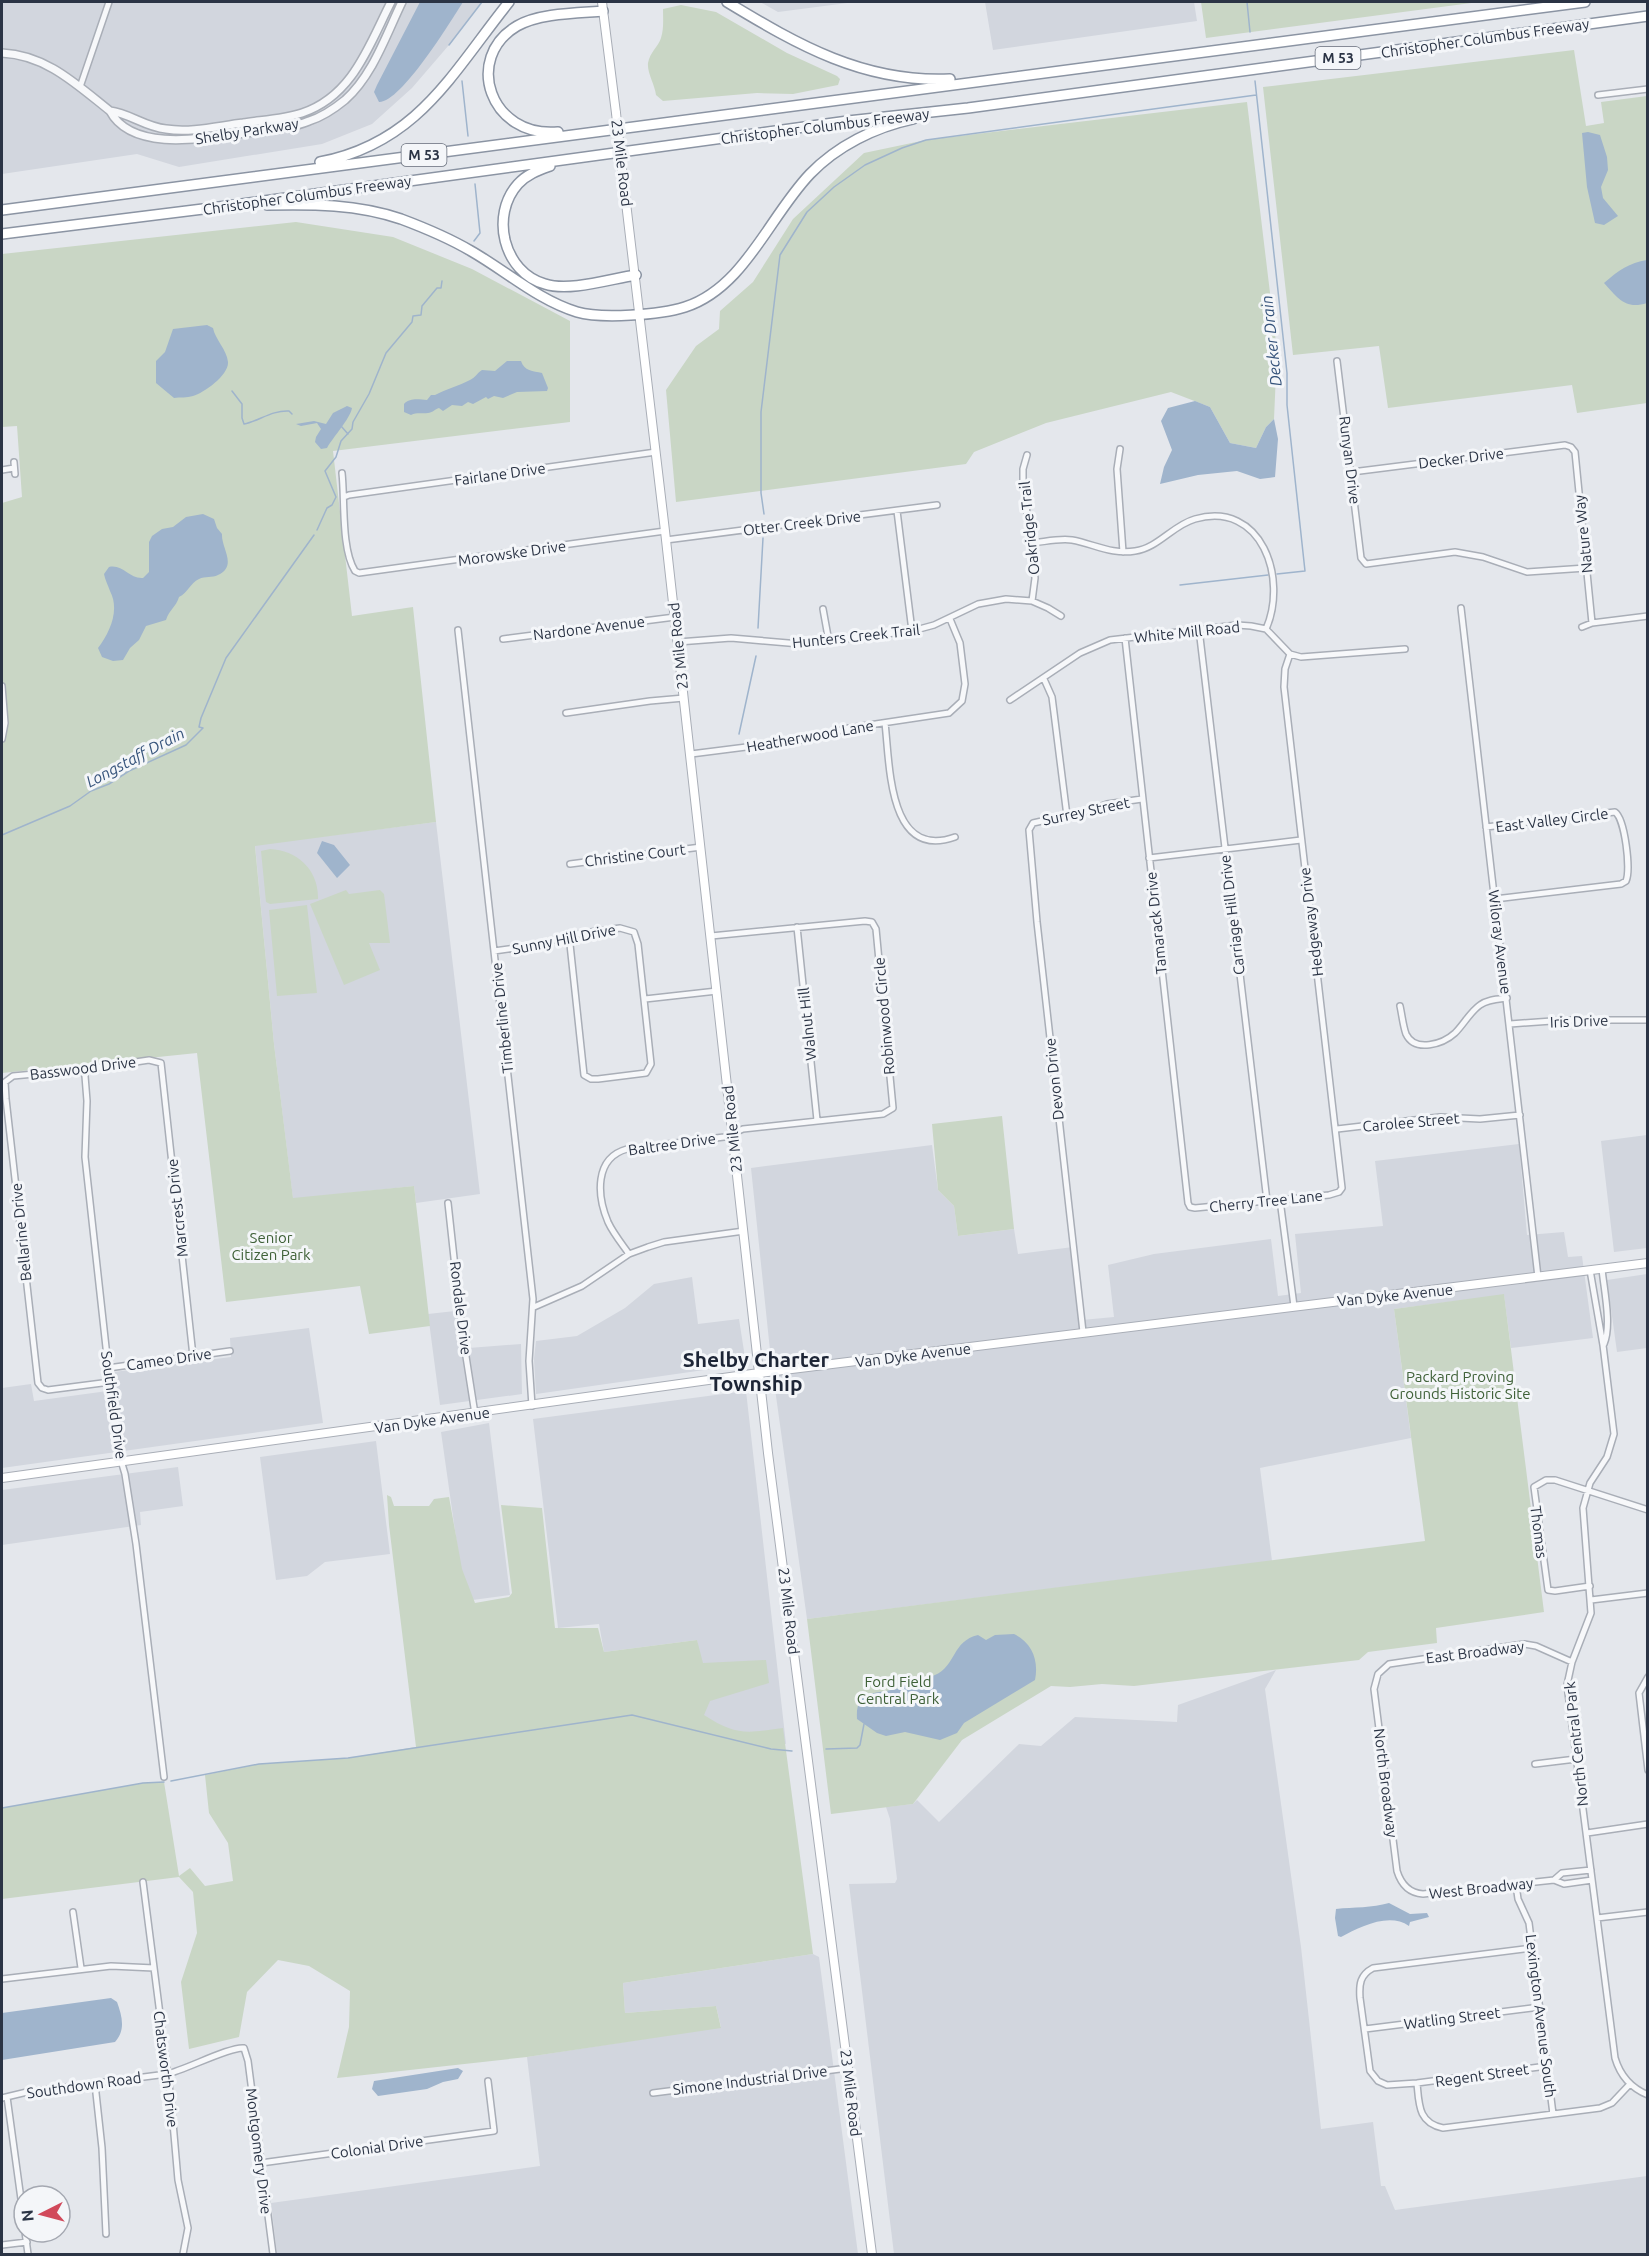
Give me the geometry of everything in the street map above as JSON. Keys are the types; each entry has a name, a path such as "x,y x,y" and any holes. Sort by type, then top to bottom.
{"highway":[{"path":"246,177 342,158 400,129 433,99 509,2"},
{"path":"727,2 796,42 856,67 938,80 1014,77"},
{"name":"Christopher Columbus Freeway","path":"2,210 1585,2"},
{"path":"602,6 532,20 516,26 497,46 489,73 492,95 498,108 520,126 534,132 546,133 602,131"},
{"name":"Christopher Columbus Freeway","path":"2,234 582,159 848,121 968,108 1647,16"},
{"path":"227,206 342,206 389,215 429,230 470,250 548,300 570,310 589,314 640,314 683,308 705,299 725,284 812,172 850,143 904,121 968,108"},
{"path":"582,159 534,172 520,182 509,196 503,219 503,239 512,260 530,278 547,285 571,286 636,275"}],"main road":[{"name":"23 Mile Road","path":"602,6 666,536 759,1373 872,2254"},
{"name":"Van Dyke Avenue","path":"2,1478 759,1373 1647,1263"}],"street":[{"path":"80,87 109,2"},
{"name":"Shelby Parkway","path":"110,111 121,112 154,127 178,130 282,118 301,113 320,105 336,94 351,79 391,2"},
{"name":"Shelby Parkway","path":"2,53 41,62 56,70 110,111 115,121 147,136 170,140 210,138 285,128 311,121 327,113 344,100 363,79 402,2"},
{"path":"1598,95 1647,88"},
{"path":"170,140 171,134 178,130"},
{"name":"Runyan Drive","path":"1337,361 1361,558 1366,564 1465,552 1527,573 1587,568"},
{"name":"Decker Drive","path":"1352,472 1565,445 1571,447"},
{"name":"Nature Way","path":"1571,447 1575,452 1592,622"},
{"path":"1120,449 1117,468 1123,552"},
{"name":"Fairlane Drive","path":"344,497 656,452"},
{"name":"Oakridge Trail","path":"1027,455 1023,469 1023,481 1035,585 1032,602"},
{"path":"2,470 14,468"},
{"path":"342,473 344,497"},
{"name":"Morowske Drive","path":"344,497 343,507 350,562 355,572 359,573 666,536"},
{"name":"Otter Creek Drive","path":"666,536 897,512 937,505"},
{"path":"897,512 912,631"},
{"path":"1031,543 1067,540 1123,552 1143,550 1194,519 1220,517 1236,522 1257,536 1264,547 1271,564 1274,607 1266,630 1290,654 1313,657 1405,649"},
{"name":"Hunters Creek Trail","path":"678,642 731,639 787,644 829,642 928,628 973,606 1006,599 1032,602 1061,616"},
{"name":"Wiloray Avenue","path":"1461,608 1538,1277"},
{"path":"823,609 829,642"},
{"path":"1582,627 1592,622 1647,616"},
{"name":"Nardone Avenue","path":"503,639 675,618"},
{"name":"Heatherwood Lane","path":"691,754 802,740 841,729 930,717 955,710 964,695 965,684 960,643 950,619"},
{"name":"White Mill Road","path":"1010,700 1087,649 1110,640 1237,625 1266,630"},
{"name":"Carriage Hill Drive","path":"1199,629 1266,1201"},
{"name":"Timberline Drive","path":"458,630 534,1307 528,1361 532,1406"},
{"name":"Tamarack Drive","path":"1125,638 1190,1207"},
{"name":"Hedgeway Drive","path":"1290,654 1285,669 1284,687 1343,1183 1341,1190"},
{"path":"1044,679 1052,697 1067,816"},
{"path":"2,686 5,723 2,739"},
{"path":"566,713 684,698"},
{"path":"885,723 894,794 899,814 908,829 923,838 939,843 956,837"},
{"name":"Surrey Street","path":"1030,825 1107,804 1142,799"},
{"name":"East Valley Circle","path":"1486,827 1610,812 1617,813 1623,823 1629,872 1626,881 1621,884 1495,899"},
{"name":"Devon Drive","path":"1030,825 1029,837 1037,922 1083,1332"},
{"path":"1149,858 1301,840"},
{"name":"Christine Court","path":"570,864 701,847"},
{"name":"Robinwood Circle","path":"797,927 865,921 872,922 876,929 893,1105 891,1110"},
{"path":"711,936 797,927"},
{"name":"Walnut Hill","path":"797,927 817,1120"},
{"name":"Sunny Hill Drive","path":"494,951 538,945 569,935 620,928 634,932 638,944 645,999"},
{"path":"569,935 582,1069 586,1077 598,1079 643,1074 648,1071 651,1064 645,999 717,991"},
{"path":"1400,1006 1407,1035 1416,1043 1428,1045 1451,1037 1482,1004 1507,998"},
{"name":"Iris Drive","path":"1510,1024 1566,1020 1647,1020"},
{"name":"Basswood Drive","path":"8,1078 149,1060 159,1061"},
{"name":"Marcrest Drive","path":"159,1061 193,1356"},
{"name":"Southfield Drive","path":"82,1069 85,1076 87,1101 85,1157 108,1368 120,1461 125,1474 136,1544 164,1777"},
{"name":"Bellarine Drive","path":"8,1078 5,1082 9,1137 12,1141 37,1380 40,1387"},
{"name":"Baltree Drive","path":"629,1254 612,1230 603,1204 601,1174 609,1159 624,1150 724,1137 743,1130 883,1114 891,1110"},
{"name":"Carolee Street","path":"1336,1129 1440,1117 1480,1119 1521,1115"},
{"path":"2,1136 9,1137"},
{"name":"Cherry Tree Lane","path":"1190,1207 1329,1195 1341,1190"},
{"path":"1280,1200 1294,1306"},
{"name":"Rondale Drive","path":"448,1203 462,1331 475,1414"},
{"path":"534,1307 582,1286 629,1254 664,1242 744,1231"},
{"name":"North Central Park","path":"1602,1269 1607,1325 1607,1336 1603,1345"},
{"name":"North Central Park","path":"1590,1270 1603,1345 1614,1434 1607,1457 1587,1490 1583,1515 1591,1600 1590,1619 1572,1662 1567,1685 1615,2058 1625,2079 1630,2084"},
{"name":"Cameo Drive","path":"108,1368 230,1351"},
{"name":"Cameo Drive","path":"40,1387 51,1389 110,1382"},
{"name":"Thomas","path":"1587,1490 1556,1480 1546,1480 1534,1487 1548,1590 1590,1586"},
{"path":"1587,1490 1647,1510"},
{"path":"1591,1600 1647,1593"},
{"name":"East Broadway","path":"1378,1674 1386,1665 1395,1662 1524,1644 1536,1646 1572,1662"},
{"name":"North Broadway","path":"1378,1674 1374,1685 1375,1696 1396,1862 1399,1878 1409,1890"},
{"path":"1647,1677 1639,1693 1647,1770"},
{"path":"1535,1764 1576,1759"},
{"path":"1587,1833 1647,1824"},
{"name":"West Broadway","path":"1554,1880 1562,1873 1591,1869"},
{"path":"1576,1871 1577,1882"},
{"name":"West Broadway","path":"1409,1890 1422,1894 1554,1880 1564,1884 1592,1880"},
{"name":"Chatsworth Drive","path":"143,1882 171,2100 178,2180 188,2228 183,2254"},
{"name":"Lexington Avenue South","path":"1516,1885 1518,1899 1529,1923 1553,2114"},
{"path":"73,1912 81,1968"},
{"path":"1597,1918 1647,1912"},
{"name":"Regent Street","path":"1532,1948 1377,1967 1365,1973 1360,1982 1360,1988 1369,2067 1375,2078 1387,2085 1417,2084 1547,2066"},
{"path":"2,1979 81,1968 111,1966 154,1968"},
{"name":"Watling Street","path":"1365,2030 1540,2007"},
{"name":"Southdown Road","path":"4,2097 167,2074 233,2049 244,2049"},
{"name":"Montgomery Drive","path":"244,2049 273,2254"},
{"name":"Simone Industrial Drive","path":"653,2093 848,2068"},
{"name":"Colonial Drive","path":"261,2163 494,2131 488,2081"},
{"path":"95,2084 102,2148 106,2234"},
{"path":"1417,2084 1420,2110 1424,2118 1433,2126 1443,2128 1606,2106 1630,2084 1647,2095"},
{"path":"4,2097 18,2184"}],"shaded area":[{"path":"2,2 482,2 412,88 372,124 322,144 179,167 137,154 2,174"},
{"path":"760,2 855,2 778,12"},
{"path":"985,2 1194,2 1197,21 993,50"},
{"path":"436,822 480,1194 416,1203 414,1186 293,1199 274,1044 255,845"},
{"path":"1647,1135 1647,1248 1614,1252 1601,1141"},
{"path":"1519,1144 1527,1235 1564,1232 1568,1257 1582,1256 1593,1338 1511,1348 1504,1295 1394,1309 1411,1438 1260,1468 1272,1561 807,1619 771,1360 751,1168 932,1145 938,1190 954,1206 958,1236 1014,1229 1018,1254 1073,1247 1082,1320 1114,1317 1108,1265 1154,1254 1271,1239 1278,1296 1301,1293 1295,1234 1383,1226 1375,1161"},
{"path":"1647,1274 1647,1348 1617,1352 1607,1280"},
{"path":"692,1277 698,1324 739,1319 746,1364 536,1394 534,1359 536,1341 577,1336 625,1308 654,1284"},
{"path":"464,1310 469,1348 521,1344 522,1394 440,1405 428,1314"},
{"path":"309,1328 323,1423 2,1468 2,1388 31,1384 34,1401 115,1390 114,1372 231,1357 230,1338"},
{"path":"746,1391 786,1744 696,1725 700,1668 697,1640 604,1652 599,1624 558,1628 533,1419"},
{"path":"489,1423 510,1595 465,1601 441,1432"},
{"path":"376,1441 390,1554 325,1562 307,1576 276,1580 260,1457"},
{"path":"178,1467 183,1506 140,1512 141,1525 2,1545 2,1490"},
{"path":"1276,1670 1265,1689 1301,1947 1321,2129 1373,2122 1381,2186 1385,2186 1395,2210 1647,2176 1647,2254 894,2254 849,1884 895,1883 897,1879 890,1819 886,1807 913,1804 917,1800 939,1822 1019,1744 1041,1746 1075,1717 1177,1722 1178,1705"},
{"path":"813,1954 819,1957 858,2254 277,2254 271,2203 540,2166 527,2057 721,2027 716,2006 625,2013 623,1983"}],"green space":[{"path":"1201,2 1479,2 1206,38"},
{"path":"681,5 716,12 787,53 837,76 840,79 838,85 793,94 757,93 663,101 656,95 648,63 661,38 663,9"},
{"path":"1574,50 1586,126 1604,123 1601,102 1647,96 1647,403 1577,413 1572,385 1388,408 1379,346 1293,355 1263,87"},
{"path":"1247,102 1277,351 1274,419 1266,427 1256,448 1230,443 1210,407 1171,392 1046,423 974,452 966,464 676,502 666,390 696,346 719,329 720,311 753,282 793,219 864,153 926,140"},
{"name":"Senior Citizen Park","path":"296,222 393,237 472,269 570,321 570,422 333,451 352,616 413,607 436,822 255,846 274,1044 293,1198 414,1186 430,1326 369,1334 360,1286 226,1302 197,1053 2,1073 2,503 22,497 17,426 2,427 2,254"},
{"path":"270,849 289,853 304,864 315,879 318,899 270,904 266,902 261,851"},
{"path":"346,890 349,894 380,890 384,894 390,943 369,943 380,970 344,985 310,904"},
{"path":"307,905 317,993 277,996 269,910"},
{"path":"1002,1116 1014,1229 958,1236 954,1206 938,1190 932,1124"},
{"name":"Ford Field Central Park","path":"1504,1294 1544,1612 1436,1628 1437,1643 1368,1652 1359,1660 1134,1686 1102,1684 1051,1686 962,1740 913,1804 831,1814 807,1619 1425,1541 1394,1309"},
{"path":"387,1495 391,1497 394,1506 429,1506 434,1499 449,1497 462,1569 475,1603 509,1597 512,1593 501,1505 542,1508 555,1628 598,1628 604,1652 697,1640 703,1663 766,1660 769,1683 710,1701 704,1715 734,1730 751,1732 783,1728 813,1954 623,1983 625,2013 716,2006 721,2028 527,2057 337,2078 349,2027 350,1991 309,1966 278,1960 247,1992 239,2037 189,2049 181,1982 197,1933 193,1892 179,1877 2,1899 2,1808 143,1783 164,1782 179,1876 190,1868 205,1886 233,1881 228,1843 209,1813 205,1775 259,1764 348,1758 416,1747"}],"water":[{"path":"420,2 463,2 412,76 388,99 379,102 374,92"},
{"path":"1582,133 1600,135 1607,157 1608,170 1601,187 1603,198 1618,216 1604,225 1595,223 1587,187"},
{"path":"1647,260 1647,303 1627,304 1604,283 1624,268"},
{"path":"207,325 213,328 226,353 227,367 215,383 198,394 191,397 174,398 156,383 156,361 165,352 173,329"},
{"path":"507,361 521,361 527,369 542,373 547,391 517,392 503,398 494,396 488,399 486,397 473,404 468,402 462,406 452,405 443,411 439,408 429,413 411,415 404,412 404,404 410,400 427,400 431,395 472,379 482,370 495,371"},
{"path":"1195,401 1210,407 1230,443 1256,448 1266,427 1274,419 1278,439 1275,477 1260,479 1237,471 1198,475 1160,484 1164,467 1172,450 1161,421 1168,408"},
{"path":"347,406 352,408 351,412 327,448 321,449 315,442 321,429 317,423 301,426 296,424 314,421 326,424 333,413"},
{"path":"203,514 214,519 222,534 227,567 216,576 201,578 193,583 179,597 166,620 146,626 139,640 130,648 123,660 113,661 102,657 98,648 110,628 114,613 113,598 104,574 109,567 114,567 143,578 149,572 149,542 152,536 162,529 173,527 186,517"},
{"path":"322,841 334,845 350,865 337,878 317,853"},
{"path":"1014,1634 1030,1647 1033,1653 1036,1666 1035,1680 964,1723 957,1733 940,1740 905,1732 886,1736 877,1733 857,1719 857,1709 864,1697 904,1687 935,1675 947,1666 963,1643 970,1638 978,1635 986,1640 995,1635"},
{"path":"1389,1903 1410,1914 1427,1913 1429,1917 1410,1922 1409,1926 1393,1920 1375,1922 1341,1937 1338,1936 1336,1909 1370,1907"},
{"path":"111,1998 117,2002 122,2023 121,2033 115,2042 2,2060 2,2013"},
{"path":"458,2068 463,2071 458,2079 427,2089 378,2096 372,2089 374,2081"}],"waterway":[{"name":"Longstaff Drain","path":"449,45 482,2"},
{"name":"Decker Drain","path":"1247,2 1250,32"},
{"name":"Longstaff Drain","path":"462,81 468,136"},
{"name":"Decker Drain","path":"1255,81 1287,373 1287,405 1305,571 1277,574"},
{"path":"764,514 761,493 761,412 780,255 807,212 834,187 865,165 926,140 1256,95"},
{"name":"Longstaff Drain","path":"474,241 480,233 475,184"},
{"name":"Longstaff Drain","path":"317,530 327,508 332,505 336,497 325,471 336,457 341,441 352,429 353,422 369,394 386,353 412,322 413,316 421,315 422,306 437,288 441,288 442,281"},
{"path":"232,391 242,404 244,424 277,412 289,411 292,414"},
{"path":"341,426 348,434"},
{"name":"Longstaff Drain","path":"2,835 70,806 91,791 109,784 129,771 186,745 203,728 199,727 201,718 226,658 314,535"},
{"path":"758,628 763,538"},
{"name":"Decker Drain","path":"1180,585 1268,575"},
{"path":"739,734 756,656"},
{"path":"171,1781 259,1764 348,1758 632,1715 771,1749 792,1751"},
{"path":"826,1749 857,1748 860,1745 864,1724"},
{"path":"2,1808 143,1783 164,1782"}],"district":[{"name":"Shelby Charter Township","path":"756,1371"}],"park label":[{"name":"Packard Proving Grounds Historic Site","path":"1460,1384"}]}
